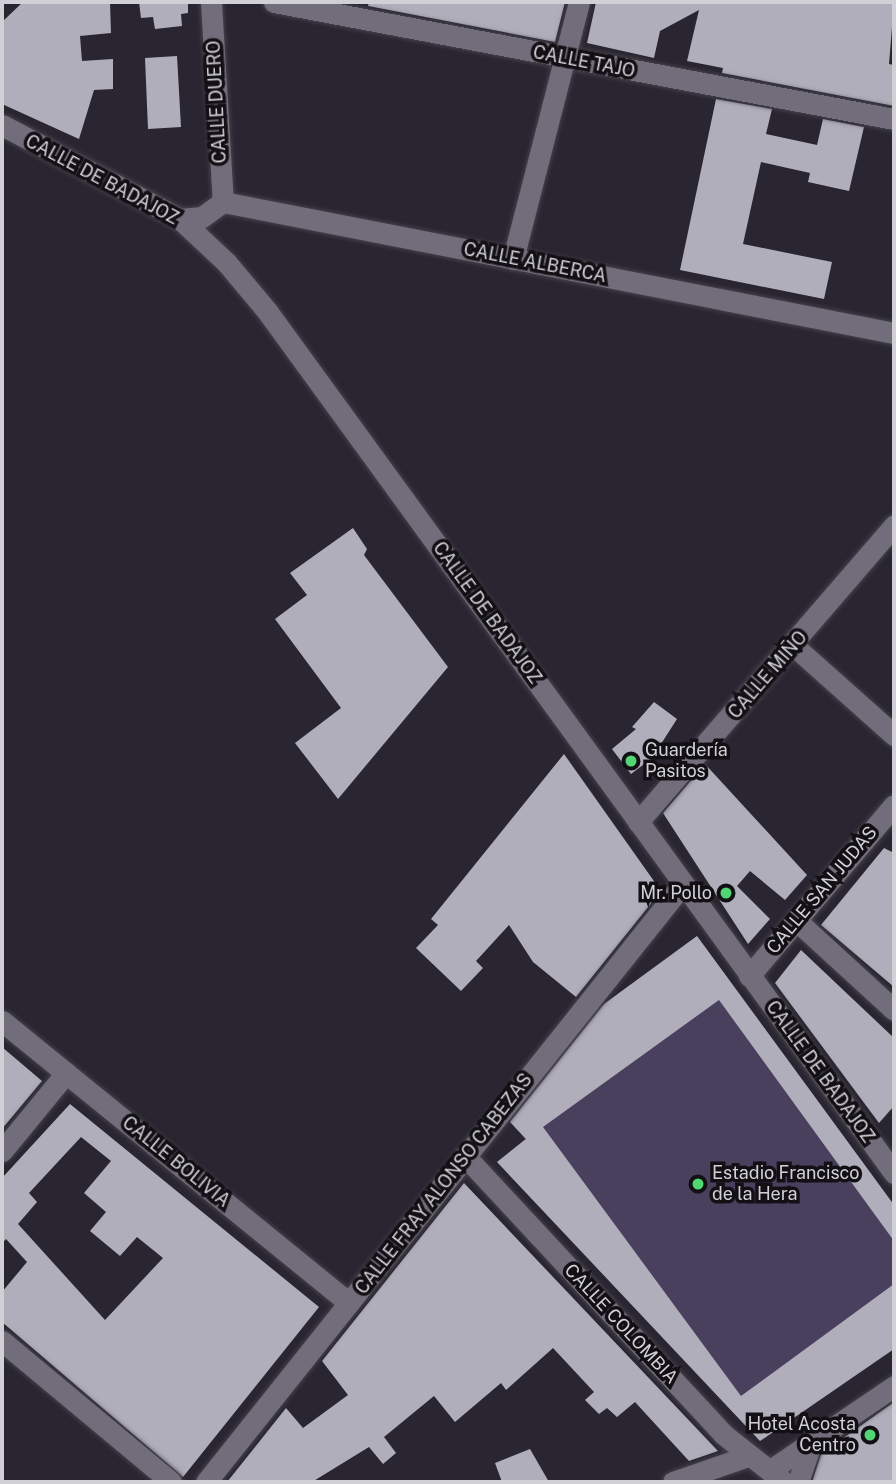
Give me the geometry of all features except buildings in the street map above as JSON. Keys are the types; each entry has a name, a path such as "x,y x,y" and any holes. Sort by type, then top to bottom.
{"street":[{"name":"CALLE DUERO","path":"211,2 223,202"},
{"name":"CALLE TAJO","path":"274,2 894,119"},
{"path":"513,259 579,2"},
{"name":"CALLE DE BADAJOZ","path":"4,129 180,219 267,311 894,1173"},
{"path":"180,219 202,217 223,202"},
{"name":"CALLE ALBERCA","path":"223,202 894,333"},
{"name":"CALLE MIÑO","path":"638,822 794,646 894,525"},
{"path":"794,646 894,735"},
{"name":"CALLE SAN JUDAS","path":"749,976 887,824 894,805"},
{"name":"CALLE FRAY ALONSO CABEZAS","path":"206,1482 682,885"},
{"path":"798,922 894,1010"},
{"name":"CALLE BOLIVIA","path":"2,1021 349,1303"},
{"path":"2,1151 66,1073"},
{"name":"CALLE COLOMBIA","path":"465,1156 748,1455 778,1476"},
{"path":"2,1340 171,1482"},
{"path":"778,1476 810,1447 894,1386"},
{"path":"798,1482 810,1447"},
{"path":"673,1482 748,1455"}],"shaded area":[{"name":"Estadio Francisco de la Hera","path":"697,936 894,1205 894,1349 760,1441 497,1162 525,1139 508,1119 593,1012"}],"place":[{"name":"Guardería Pasitos","path":"631,761"},
{"name":"Mr. Pollo","path":"726,893"},
{"name":"Estadio Francisco de la Hera","path":"698,1184"},
{"name":"Hotel Acosta Centro","path":"870,1435"}]}
